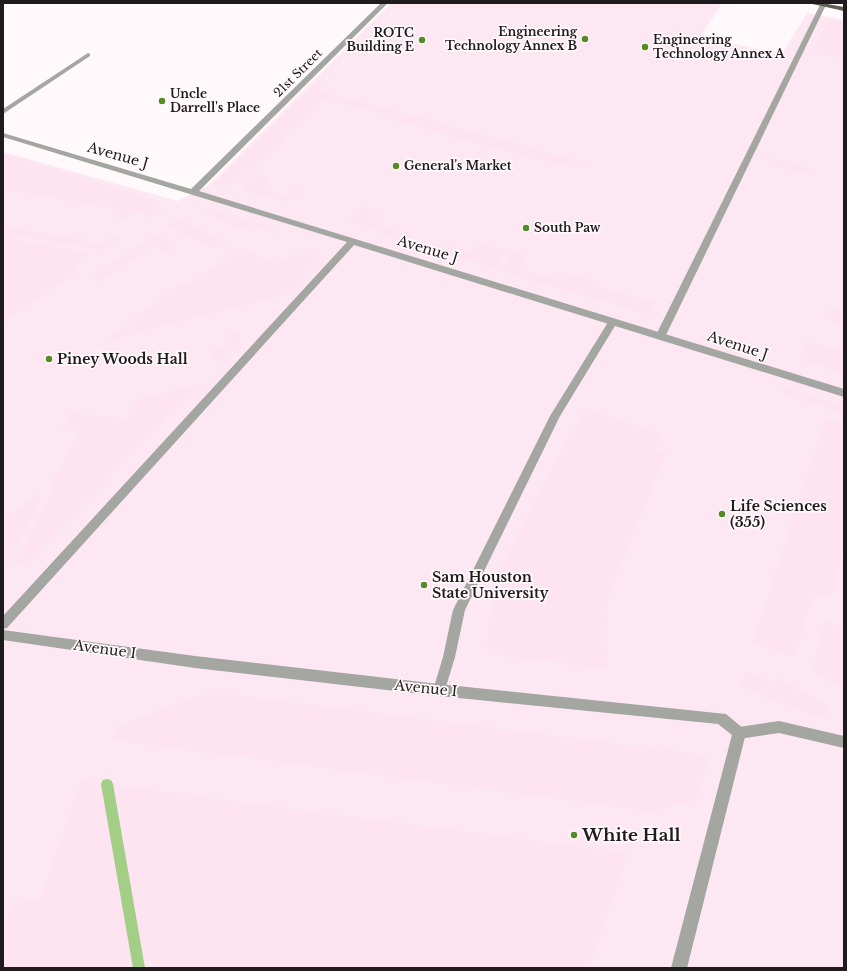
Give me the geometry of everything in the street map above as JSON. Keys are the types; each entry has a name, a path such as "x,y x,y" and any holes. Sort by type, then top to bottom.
{"main road":[{"path":"811,3 844,9"}],"street":[{"name":"21st Street","path":"193,192 385,3"},
{"path":"661,335 823,5"},
{"path":"3,112 88,55"},
{"name":"Avenue J","path":"3,135 661,335 844,393"},
{"path":"3,624 353,241"},
{"path":"439,690 449,657 459,610 555,416 614,321"},
{"name":"Avenue I","path":"3,635 195,662 439,690 721,718 739,733"},
{"path":"679,968 739,733 779,726 844,742"}],"shaded area":[{"name":"Sam Houston State University","path":"391,3 722,3 700,37 782,54 807,13 844,20 844,968 3,968 3,152 178,201 208,186"},
{"path":"830,19 844,21 844,59 817,54 814,50"},
{"path":"317,82 323,84 318,90 331,94 282,136 286,138 232,185 213,184"},
{"path":"338,96 397,112 390,119 383,117 384,114 332,101"},
{"path":"404,113 589,164 585,169 536,159 396,121"},
{"path":"3,154 153,199 149,203 163,210 151,218 137,211 122,220 118,219 121,215 114,213 117,209 3,189"},
{"path":"771,160 787,161 810,170 809,173 769,166"},
{"path":"257,175 271,179 262,188 286,195 295,186 303,189 288,202 242,189"},
{"path":"362,207 379,212 371,221 397,229 395,232 413,236 403,241 381,234 383,231 349,221"},
{"path":"203,209 278,229 274,234 249,223 242,229 202,210"},
{"path":"178,219 227,243 217,249 168,226"},
{"path":"3,226 86,240 85,243 100,246 108,237 120,238 102,250 3,233"},
{"path":"155,234 178,245 167,252 153,245 100,281 92,276"},
{"path":"3,238 88,253 73,268 79,271 3,321"},
{"path":"479,243 506,250 493,268 441,251 444,244 472,252"},
{"path":"239,248 274,264 285,258 296,255 309,254 322,256 290,290 280,296 104,341 184,282 192,282"},
{"path":"514,252 526,256 518,269 556,279 577,277 601,283 599,288 656,303 652,312 647,314 501,271"},
{"path":"828,307 844,311 844,324 825,319"},
{"path":"237,331 241,335 239,341 217,363 211,351 232,345 227,332"},
{"path":"807,341 844,351 844,373 801,360"},
{"path":"199,384 25,564 14,563 55,490 49,490 80,432 62,430 71,413 126,419 136,401"},
{"path":"781,387 844,406 844,413 785,395"},
{"path":"585,409 662,434 655,449 666,453 608,596 606,640 608,669 489,654 487,651 491,609 503,563 529,511"},
{"path":"826,418 844,423 844,545 832,596 813,594 795,655 785,655 753,642"},
{"path":"36,495 41,497 5,564 3,562 3,523"},
{"path":"826,620 844,631 844,690 813,670"},
{"path":"745,671 776,683 778,678 829,707 825,719 741,687"},
{"path":"203,694 227,694 700,754 705,756 707,767 693,809 680,804 651,811 112,740 118,726"},
{"path":"81,781 628,853 589,968 3,968 3,931 17,897 40,900"}],"waterway":[{"path":"107,784 139,968"}],"place":[{"name":"Engineering Technology Annex B","path":"585,39"},
{"name":"ROTC Building E","path":"422,40"},
{"name":"Engineering Technology Annex A","path":"645,47"},
{"name":"Uncle Darrell's Place","path":"162,101"},
{"name":"General's Market","path":"396,166"},
{"name":"South Paw","path":"526,228"},
{"name":"Piney Woods Hall","path":"49,359"},
{"name":"Life Sciences (355)","path":"722,514"},
{"name":"Sam Houston State University","path":"424,585"},
{"name":"White Hall","path":"574,835"}]}
